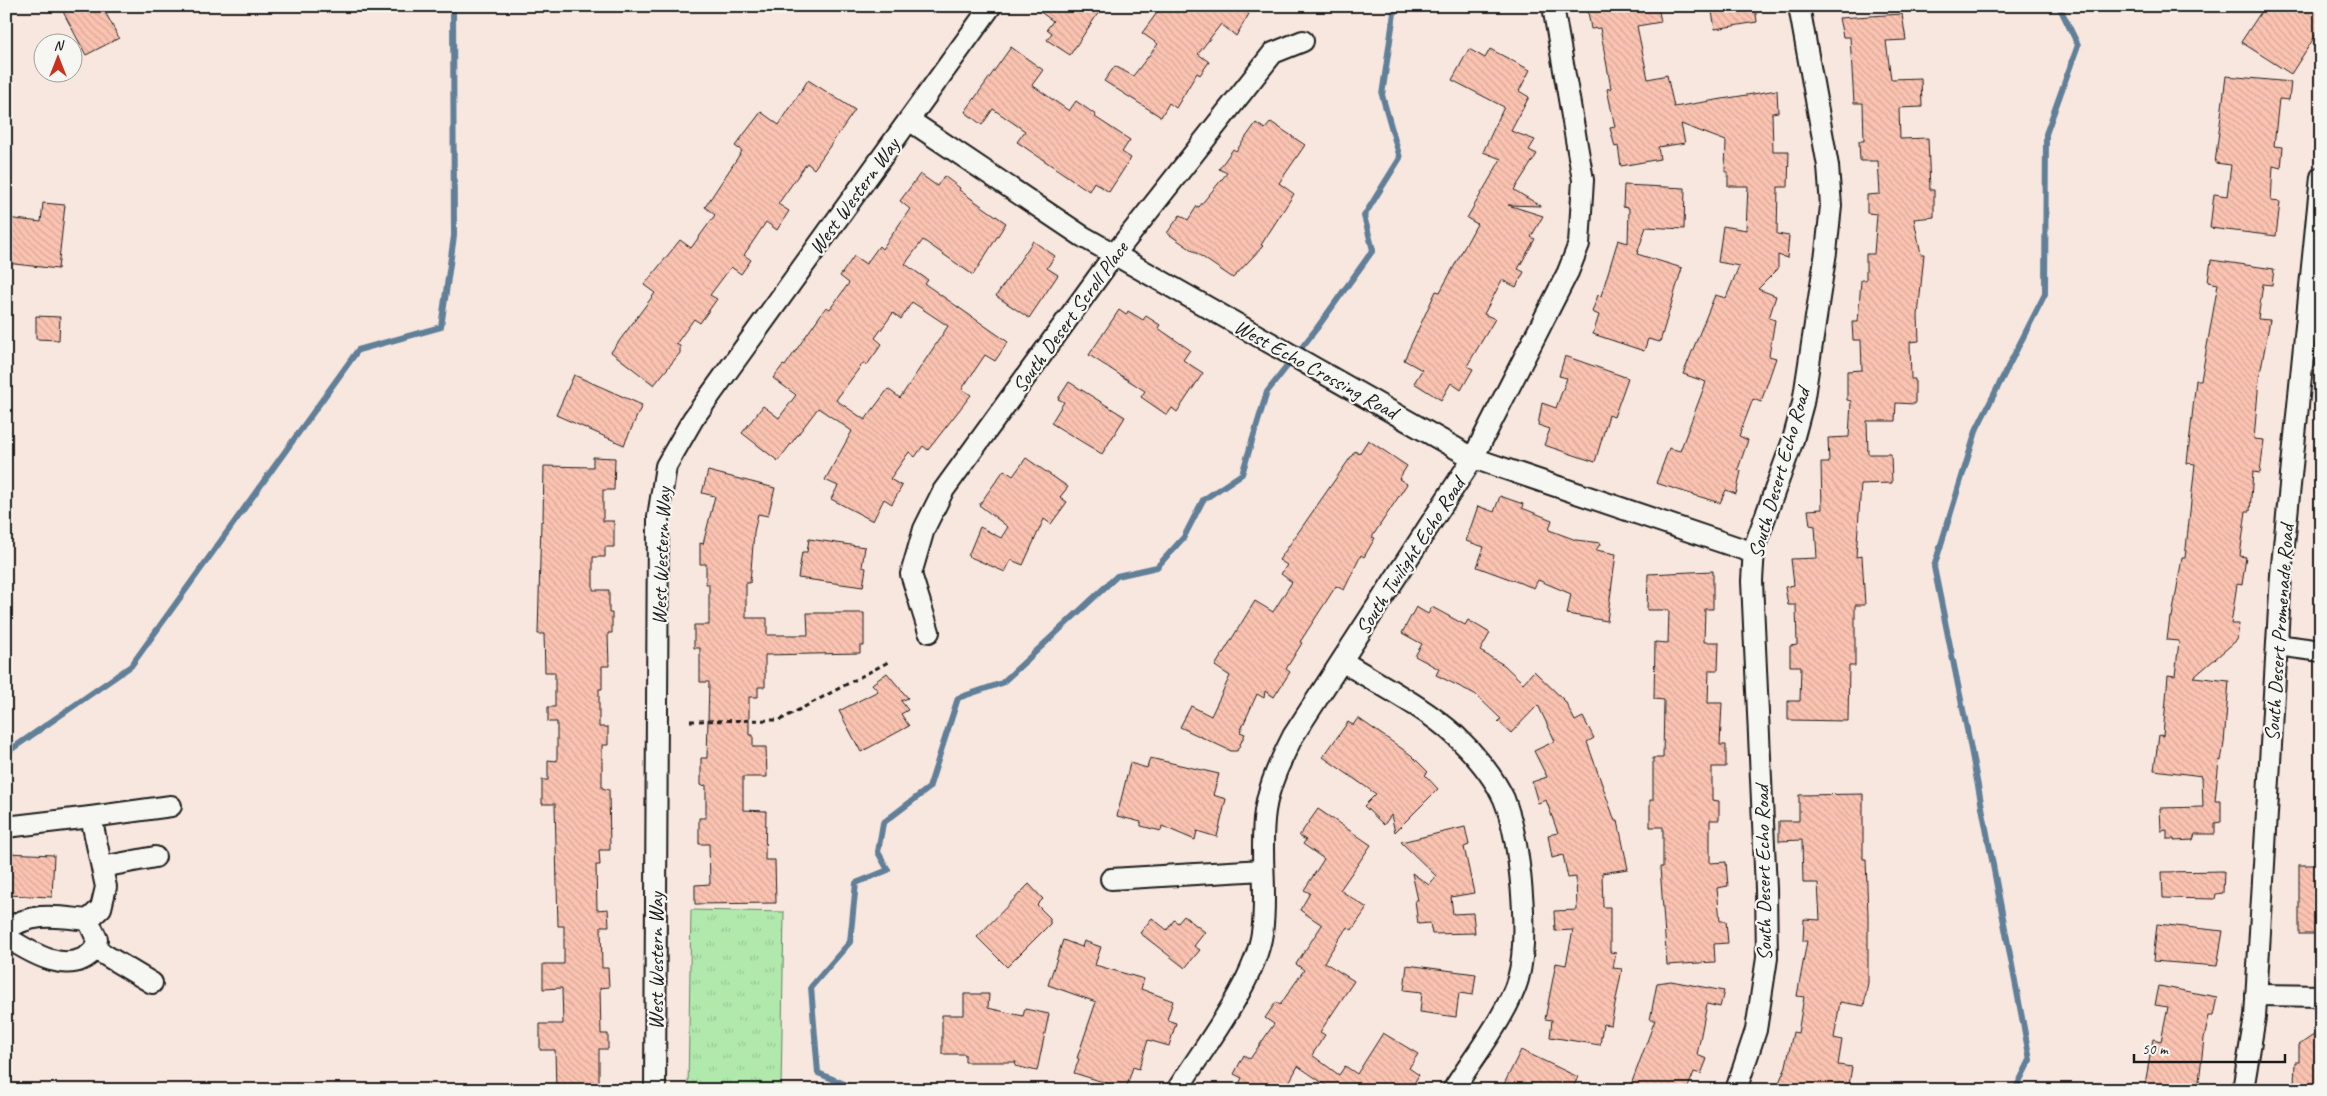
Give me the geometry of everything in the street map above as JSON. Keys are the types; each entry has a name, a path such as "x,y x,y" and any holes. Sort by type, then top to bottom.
{"street":[{"name":"West Western Way","path":"655,1090 658,517 666,466 692,419 991,6"},
{"name":"South Twilight Echo Road","path":"1177,1090 1242,988 1254,958 1262,933 1265,811 1272,781 1293,736 1473,458 1568,272 1579,244 1583,180 1553,6"},
{"name":"South Desert Echo Road","path":"1736,1090 1756,1030 1767,958 1766,879 1752,581 1754,553 1803,403 1826,252 1831,206 1828,166 1799,6"},
{"name":"South Desert Scroll Place","path":"929,632 911,574 924,529 943,491 1114,255 1273,53 1303,41"},
{"name":"West Echo Crossing Road","path":"909,120 1082,236 1473,458 1754,553"},
{"name":"South Desert Promenade Road","path":"2243,1090 2256,995 2281,575 2314,314 2321,177"},
{"path":"2277,645 2321,651"},
{"path":"1342,661 1420,710 1456,736 1486,770 1503,798 1513,827 1522,903 1523,952 1517,980 1504,1009 1453,1090"},
{"path":"6,827 171,806"},
{"path":"88,920 100,908 106,888 91,817"},
{"path":"102,867 155,857"},
{"path":"1110,879 1264,870"},
{"path":"6,930 20,920 48,916 88,920"},
{"path":"6,937 47,959 74,963 87,958 94,949 97,939 88,920"},
{"path":"94,949 152,983"},
{"path":"2256,995 2321,996"}],"path":[{"path":"690,721 780,720 890,661"}],"green space":[{"path":"691,910 784,912 781,1090 688,1090"}],"building":[{"path":"60,6 102,6 119,38 86,55 82,47 82,32 74,32"},
{"path":"1032,6 1103,6 1070,55 1047,40 1052,33 1047,29 1053,21"},
{"path":"1162,6 1236,6 1249,14 1236,36 1221,24 1198,54 1209,62 1200,75 1197,73 1176,108 1169,103 1161,117 1104,81 1115,66 1133,76 1158,44 1142,33"},
{"path":"1587,6 1658,6 1661,22 1637,26 1648,79 1667,75 1674,107 1777,90 1778,112 1772,113 1773,151 1789,151 1788,187 1778,187 1777,234 1789,236 1787,258 1778,255 1778,269 1758,289 1776,296 1769,318 1775,320 1769,356 1776,358 1761,402 1753,399 1739,436 1748,440 1738,469 1741,471 1736,494 1726,490 1720,503 1656,483 1669,448 1680,451 1706,382 1683,374 1715,295 1726,298 1739,266 1718,262 1723,226 1746,230 1748,186 1728,186 1728,172 1725,172 1726,141 1681,124 1685,143 1658,147 1660,159 1621,166 1618,146 1615,147 1610,128 1615,127 1607,89 1611,88 1600,28 1591,29"},
{"path":"1711,6 1755,6 1757,22 1715,29"},
{"path":"2265,6 2321,6 2321,27 2291,74 2241,42"},
{"path":"1902,14 1906,40 1886,41 1891,79 1921,78 1922,107 1899,108 1900,139 1928,138 1930,190 1934,190 1934,217 1914,219 1921,254 1924,254 1918,316 1919,341 1910,342 1911,379 1915,379 1915,404 1896,403 1895,421 1867,421 1868,454 1891,454 1892,483 1861,484 1856,557 1862,556 1865,605 1855,605 1855,666 1849,666 1848,721 1788,720 1788,701 1800,701 1801,666 1790,666 1790,646 1797,645 1796,605 1788,605 1785,587 1794,585 1791,559 1817,558 1815,526 1810,525 1808,510 1822,509 1821,463 1829,463 1828,438 1849,437 1851,401 1847,400 1847,371 1862,370 1861,340 1853,340 1852,322 1858,322 1861,280 1866,280 1866,254 1874,254 1877,214 1867,213 1867,195 1880,194 1878,161 1860,161 1859,141 1864,141 1863,103 1854,103 1850,37 1843,37 1839,18"},
{"path":"1011,47 1043,70 1032,85 1069,111 1076,101 1096,115 1095,117 1130,140 1122,152 1131,158 1109,192 1094,182 1089,191 1017,142 1025,131 993,109 982,125 965,112"},
{"path":"1469,49 1485,58 1490,49 1530,70 1519,91 1529,97 1511,131 1535,140 1529,150 1537,154 1514,190 1541,206 1508,205 1543,216 1531,237 1535,239 1518,269 1524,272 1516,287 1502,280 1484,314 1495,319 1467,366 1473,369 1461,390 1451,383 1441,400 1414,383 1422,370 1404,360 1436,291 1440,292 1477,224 1467,218 1501,159 1483,152 1504,107 1452,80"},
{"path":"2226,76 2291,82 2289,100 2279,99 2274,146 2283,147 2281,168 2273,166 2271,201 2280,202 2276,236 2210,228 2214,194 2227,196 2231,165 2215,163"},
{"path":"808,80 855,110 814,169 807,163 778,204 789,211 777,230 766,222 744,255 751,260 741,274 731,267 710,295 717,299 700,323 694,319 676,344 680,346 680,353 654,385 611,352 655,293 644,285 680,240 691,248 715,215 705,207 742,151 735,146 761,112 779,125"},
{"path":"1271,122 1305,145 1279,183 1294,194 1261,245 1263,246 1233,278 1167,233 1180,215 1188,220 1197,206 1199,207 1227,173 1219,169 1233,149 1236,151 1256,123 1265,129"},
{"path":"920,174 937,186 944,176 960,188 959,190 1006,223 973,275 923,240 905,264 928,280 925,284 1008,342 995,361 985,355 962,389 971,395 928,450 923,446 915,457 909,452 890,479 902,486 892,504 884,499 873,521 831,499 838,486 825,480 852,431 818,408 778,461 742,433 763,406 779,418 796,395 773,378 783,365 785,366 826,307 830,309 849,283 840,276 854,256 866,264 879,246 882,249 910,209 900,201","holes":["912,302 948,326 900,398 888,389 865,420 836,400 863,363 867,365 882,344 875,338 893,313 901,319"]},
{"path":"1624,185 1685,188 1684,229 1646,227 1637,254 1682,268 1660,342 1648,339 1644,351 1593,334 1599,315 1592,312 1598,295 1601,296 1618,240 1628,243 1629,208 1623,207"},
{"path":"43,203 65,205 58,269 6,263 6,218 41,222"},
{"path":"1033,241 1055,256 1047,268 1058,275 1029,318 996,296"},
{"path":"2211,260 2274,269 2272,285 2263,284 2258,319 2270,320 2259,379 2254,439 2264,440 2260,473 2253,472 2250,511 2246,511 2240,556 2246,557 2242,585 2237,584 2231,624 2239,624 2237,640 2194,677 2229,681 2224,743 2221,761 2219,760 2215,801 2221,801 2221,822 2215,823 2215,834 2195,834 2193,840 2174,841 2174,839 2167,839 2167,830 2161,831 2160,808 2203,807 2202,776 2154,770 2159,735 2163,736 2168,675 2175,676 2179,641 2167,640 2182,558 2185,558 2195,464 2187,463 2196,380 2201,380 2218,284 2208,282"},
{"path":"1119,310 1126,315 1128,311 1143,320 1146,316 1160,325 1158,328 1190,350 1183,360 1203,373 1177,412 1172,408 1167,415 1141,397 1145,391 1089,355"},
{"path":"36,316 60,317 59,340 36,339"},
{"path":"1565,356 1628,378 1614,417 1609,415 1595,462 1544,445 1550,429 1538,425 1542,403 1556,408 1567,378 1559,376"},
{"path":"574,375 642,405 624,445 556,415"},
{"path":"1069,382 1125,417 1102,454 1051,423 1064,402 1058,399"},
{"path":"1368,440 1407,466 1399,479 1407,484 1372,537 1375,538 1364,557 1361,555 1344,590 1336,586 1300,642 1302,643 1286,669 1290,672 1274,697 1265,691 1264,698 1257,694 1240,732 1245,734 1237,751 1231,751 1180,727 1191,706 1211,716 1230,676 1215,666 1255,601 1273,612 1292,582 1281,574 1287,565 1279,560 1355,451 1359,454"},
{"path":"593,457 615,458 614,490 603,490 603,521 614,521 614,547 605,547 605,557 593,557 593,590 609,590 609,613 612,613 612,633 608,633 609,666 602,666 602,689 599,689 599,727 608,727 608,745 602,745 602,788 609,790 610,850 599,850 600,865 596,865 597,910 608,909 609,926 601,926 602,968 608,968 609,987 600,988 601,1034 608,1034 608,1049 599,1049 599,1090 556,1090 555,1050 540,1050 540,1024 563,1024 562,988 543,989 543,964 564,964 564,926 558,926 555,804 542,804 542,780 548,780 548,760 557,761 557,722 548,722 548,707 555,707 555,672 545,672 544,634 538,634 544,466 593,467"},
{"path":"1026,458 1068,487 1060,497 1067,502 1051,524 1044,519 1023,565 1011,560 1005,572 968,556 980,527 1001,538 1008,527 979,505 1004,470 1013,476"},
{"path":"708,471 775,488 768,516 758,514 754,532 750,583 746,583 746,618 767,618 767,635 808,635 807,613 864,613 864,646 860,646 860,653 765,655 765,687 758,687 758,697 749,697 749,735 753,735 753,747 766,747 767,777 743,777 743,810 766,811 765,860 775,860 776,903 695,904 695,885 710,884 709,844 699,844 699,818 706,818 706,785 701,786 701,758 707,758 709,682 700,682 700,648 694,648 694,625 709,625 709,584 706,584 706,564 700,564 700,543 703,544 715,496 702,493"},
{"path":"1500,496 1523,504 1522,508 1552,520 1549,530 1576,540 1601,543 1596,550 1616,554 1607,621 1567,614 1571,594 1538,580 1534,588 1477,567 1484,547 1466,541 1478,506 1494,512"},
{"path":"809,539 865,547 862,567 866,568 863,587 798,578 802,552 807,552"},
{"path":"1713,571 1713,609 1705,609 1704,642 1719,642 1718,670 1709,670 1708,703 1722,703 1720,745 1726,745 1726,767 1712,767 1712,800 1719,801 1719,820 1710,820 1710,863 1726,862 1728,886 1717,888 1720,921 1726,921 1728,943 1714,944 1715,962 1667,965 1660,867 1663,867 1663,827 1650,827 1650,800 1653,800 1653,758 1663,758 1664,700 1654,699 1655,642 1668,643 1669,610 1647,610 1648,574"},
{"path":"1416,607 1428,614 1432,607 1465,625 1468,620 1490,633 1480,651 1504,665 1523,683 1534,671 1565,701 1575,721 1583,717 1594,738 1587,742 1615,821 1618,821 1628,869 1602,873 1603,907 1610,907 1610,952 1616,953 1613,968 1622,969 1611,1025 1603,1024 1600,1045 1550,1037 1552,1020 1545,1019 1556,963 1566,965 1573,930 1555,931 1554,911 1577,910 1576,877 1568,878 1563,855 1552,858 1548,835 1558,833 1546,800 1538,803 1532,782 1547,777 1534,751 1555,741 1538,705 1511,733 1498,721 1501,719 1475,694 1436,675 1439,669 1415,656 1422,644 1402,633"},
{"path":"887,673 908,698 901,701 908,710 901,714 909,726 861,752 839,711 878,691 872,684"},
{"path":"1358,718 1411,755 1428,772 1425,775 1438,789 1395,832 1391,815 1384,825 1364,806 1376,794 1323,757 1348,722 1353,725"},
{"path":"1150,758 1219,774 1213,795 1226,799 1217,837 1197,831 1195,840 1162,826 1161,831 1141,826 1141,822 1117,816 1130,763 1147,768"},
{"path":"1863,794 1863,859 1866,859 1868,915 1868,982 1864,1006 1840,1002 1834,1038 1842,1040 1838,1065 1852,1067 1848,1090 1776,1090 1786,1066 1793,1032 1798,1033 1804,997 1797,996 1807,941 1803,941 1804,919 1820,920 1818,883 1803,883 1802,840 1779,841 1779,821 1799,821 1799,795"},
{"path":"1318,809 1371,845 1340,890 1367,908 1352,930 1347,927 1324,962 1354,981 1320,1032 1325,1035 1312,1055 1339,1075 1345,1066 1357,1074 1383,1033 1418,1054 1409,1068 1419,1075 1410,1090 1329,1090 1330,1088 1298,1066 1285,1090 1236,1090 1242,1078 1234,1074 1244,1055 1250,1059 1274,1024 1265,1018 1276,1002 1280,1005 1304,970 1296,964 1322,925 1300,910 1310,893 1304,890 1324,859 1303,844 1306,840 1299,836"},
{"path":"1465,827 1469,845 1464,847 1474,893 1451,897 1453,914 1473,913 1475,933 1432,934 1430,923 1418,924 1415,900 1418,900 1412,873 1429,885 1436,876 1401,842"},
{"path":"6,853 54,855 52,897 6,895"},
{"path":"2299,865 2321,865 2321,934 2299,934"},
{"path":"2224,871 2223,893 2216,894 2215,899 2163,898 2162,872"},
{"path":"1029,884 1043,899 1037,905 1050,918 1050,924 1007,967 977,937"},
{"path":"1184,916 1205,932 1194,946 1200,950 1185,968 1140,933 1152,918 1167,930 1174,920 1178,923"},
{"path":"2157,924 2223,931 2217,966 2153,961"},
{"path":"1063,940 1082,947 1084,941 1101,947 1095,965 1144,979 1141,989 1173,1001 1167,1020 1176,1023 1169,1046 1148,1040 1139,1069 1133,1067 1126,1089 1074,1073 1079,1059 1077,1058 1096,1002 1048,985"},
{"path":"1407,965 1476,974 1473,995 1459,993 1456,1017 1420,1012 1422,992 1404,990"},
{"path":"1671,981 1724,991 1720,1007 1707,1004 1697,1055 1707,1059 1701,1074 1694,1072 1687,1090 1629,1090 1655,1020 1650,1020 1657,983"},
{"path":"2159,986 2217,997 2213,1016 2209,1016 2204,1039 2198,1090 2144,1090 2153,1039 2161,1041 2168,1007 2155,1005"},
{"path":"964,994 989,994 988,1008 1023,1016 1025,1009 1049,1014 1037,1071 1015,1066 1016,1062 965,1062 965,1054 942,1054 942,1015 964,1015"},
{"path":"2321,1030 2321,1090 2304,1090 2304,1085 2294,1085 2295,1062 2299,1062 2299,1045"},
{"path":"1521,1050 1578,1077 1572,1090 1501,1090"}],"waterway":[{"path":"6,753 131,666 358,350 441,327 454,236 453,6"},
{"path":"859,1090 818,1073 811,987 850,942 856,883 888,870 878,852 883,823 929,788 958,698 1002,683 1117,576 1157,567 1184,537 1203,500 1242,474 1267,392 1317,328 1373,250 1364,216 1400,158 1382,95 1395,6"},
{"path":"2015,1090 2030,1060 1970,744 1934,567 1977,428 2045,294 2046,134 2078,45 2059,6"}]}
